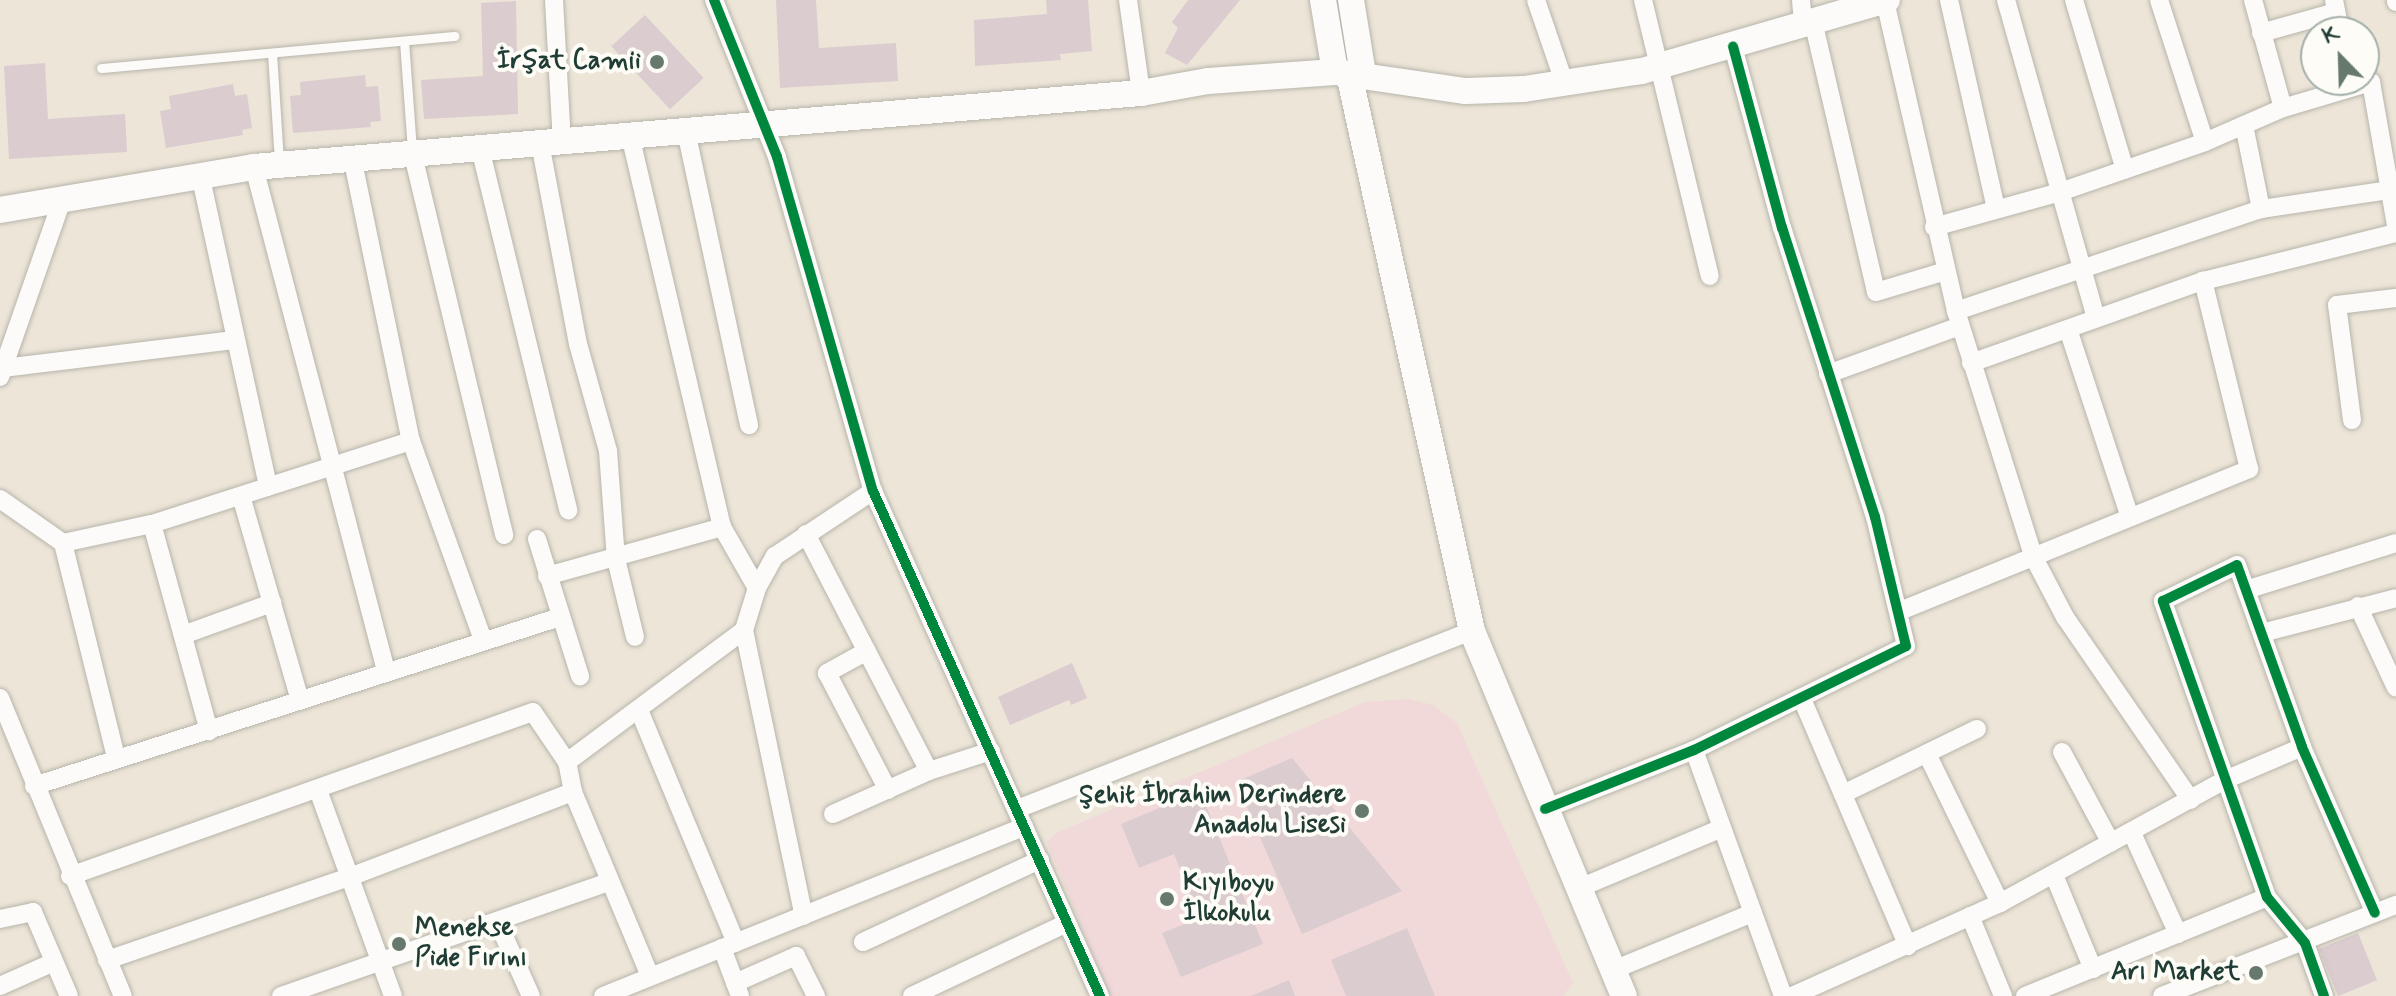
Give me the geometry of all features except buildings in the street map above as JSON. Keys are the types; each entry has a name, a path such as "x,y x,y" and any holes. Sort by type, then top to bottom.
{"main road":[{"path":"1323,0 1349,74 1472,631 1624,996"},
{"path":"1349,74 1351,0"},
{"path":"0,210 200,174 267,166 412,151 480,148 1141,93 1208,81 1349,74 1466,91 1564,82 1657,67 1733,47 1806,15 1886,0"}],"street":[{"path":"554,0 551,142 578,344 608,451 616,559 635,637"},
{"path":"714,0 760,124 777,157 873,491 1100,996"},
{"path":"1536,0 1564,82"},
{"path":"1643,0 1710,276"},
{"path":"1886,0 1934,227 1958,318 2034,558 2065,617 2191,800"},
{"path":"1949,0 1996,209"},
{"path":"2006,0 2096,317"},
{"path":"2074,0 2125,170"},
{"path":"2159,0 2205,142"},
{"path":"2253,0 2283,108"},
{"path":"1131,1 1141,93"},
{"path":"2261,33 2335,6"},
{"path":"1806,15 1876,292 1946,271"},
{"path":"1545,809 1694,750 1906,646 1900,611 1733,47"},
{"path":"1934,227 2060,192 2125,170 2205,142 2316,96"},
{"path":"2373,96 2396,225"},
{"path":"2244,125 2261,209"},
{"path":"686,131 749,425"},
{"path":"630,135 722,527 757,588"},
{"path":"480,148 568,510"},
{"path":"412,151 504,535"},
{"path":"352,157 411,441 483,640"},
{"path":"267,166 330,469 386,671"},
{"path":"200,174 233,340 268,487"},
{"path":"1828,374 2082,267 2261,209 2390,190"},
{"path":"63,197 2,372 233,340"},
{"path":"1971,363 2203,281 2396,233"},
{"path":"1900,611 2034,558 2129,514 2249,469 2203,281"},
{"path":"2352,420 2337,305 2396,298"},
{"path":"2068,329 2129,514"},
{"path":"63,543 152,524 411,441"},
{"path":"804,916 744,630 757,588 775,556 873,491"},
{"path":"241,496 300,701"},
{"path":"0,499 63,543 116,757"},
{"path":"152,524 209,731"},
{"path":"547,576 722,527"},
{"path":"806,534 929,771"},
{"path":"537,539 580,676"},
{"path":"2246,590 2396,543"},
{"path":"2324,996 2305,943 2267,897 2163,601 2237,565 2302,747 2375,913"},
{"path":"2262,633 2396,598"},
{"path":"183,635 272,603"},
{"path":"2358,606 2396,688"},
{"path":"34,786 116,757 209,731 560,617"},
{"path":"567,762 744,630"},
{"path":"603,996 804,916 1021,818 1472,631"},
{"path":"867,651 827,673 888,790"},
{"path":"0,698 70,876 123,996"},
{"path":"1802,699 1908,946"},
{"path":"639,710 729,946 738,990 796,956 816,996"},
{"path":"70,876 533,712 567,762 573,792 650,976"},
{"path":"1843,794 1928,756 1977,729"},
{"path":"1792,996 2000,903 2225,780 2302,747"},
{"path":"1694,750 1783,996"},
{"path":"833,814 929,771 991,751"},
{"path":"2062,752 2111,843"},
{"path":"1928,756 2000,903"},
{"path":"318,790 393,996"},
{"path":"107,960 350,877 573,792"},
{"path":"1577,889 1722,828"},
{"path":"2132,833 2178,934"},
{"path":"863,942 1040,860"},
{"path":"2054,875 2093,969"},
{"path":"288,995 609,882"},
{"path":"2025,996 2267,897"},
{"path":"2162,996 2196,990 2396,905"},
{"path":"0,919 33,912 69,996"},
{"path":"1613,970 1753,913"},
{"path":"1970,916 2003,996"},
{"path":"498,923 531,996"},
{"path":"912,996 1067,923"},
{"path":"0,986 54,962"}],"lane":[{"path":"101,68 455,36"},
{"path":"404,41 412,151"},
{"path":"267,166 272,53"}],"shaded area":[{"path":"1408,699 1433,705 1457,723 1573,983 1563,996 1110,996 1047,842 1056,833 1365,702"}],"cycle path":[{"path":"714,0 777,157 873,491 1100,996"},
{"path":"1545,809 1694,750 1906,646 1875,517 1782,228 1733,47"},
{"path":"2324,996 2305,943 2267,897 2163,601 2237,565 2302,747 2375,913"}],"place":[{"name":"İrşat Camii","path":"657,62"},
{"name":"Şehit İbrahim Derindere Anadolu Lisesi","path":"1362,811"},
{"name":"Kıyıboyu İlkokulu","path":"1167,899"},
{"name":"Menekse Pide Fırını","path":"399,944"},
{"name":"Arı Market","path":"2256,973"}]}
